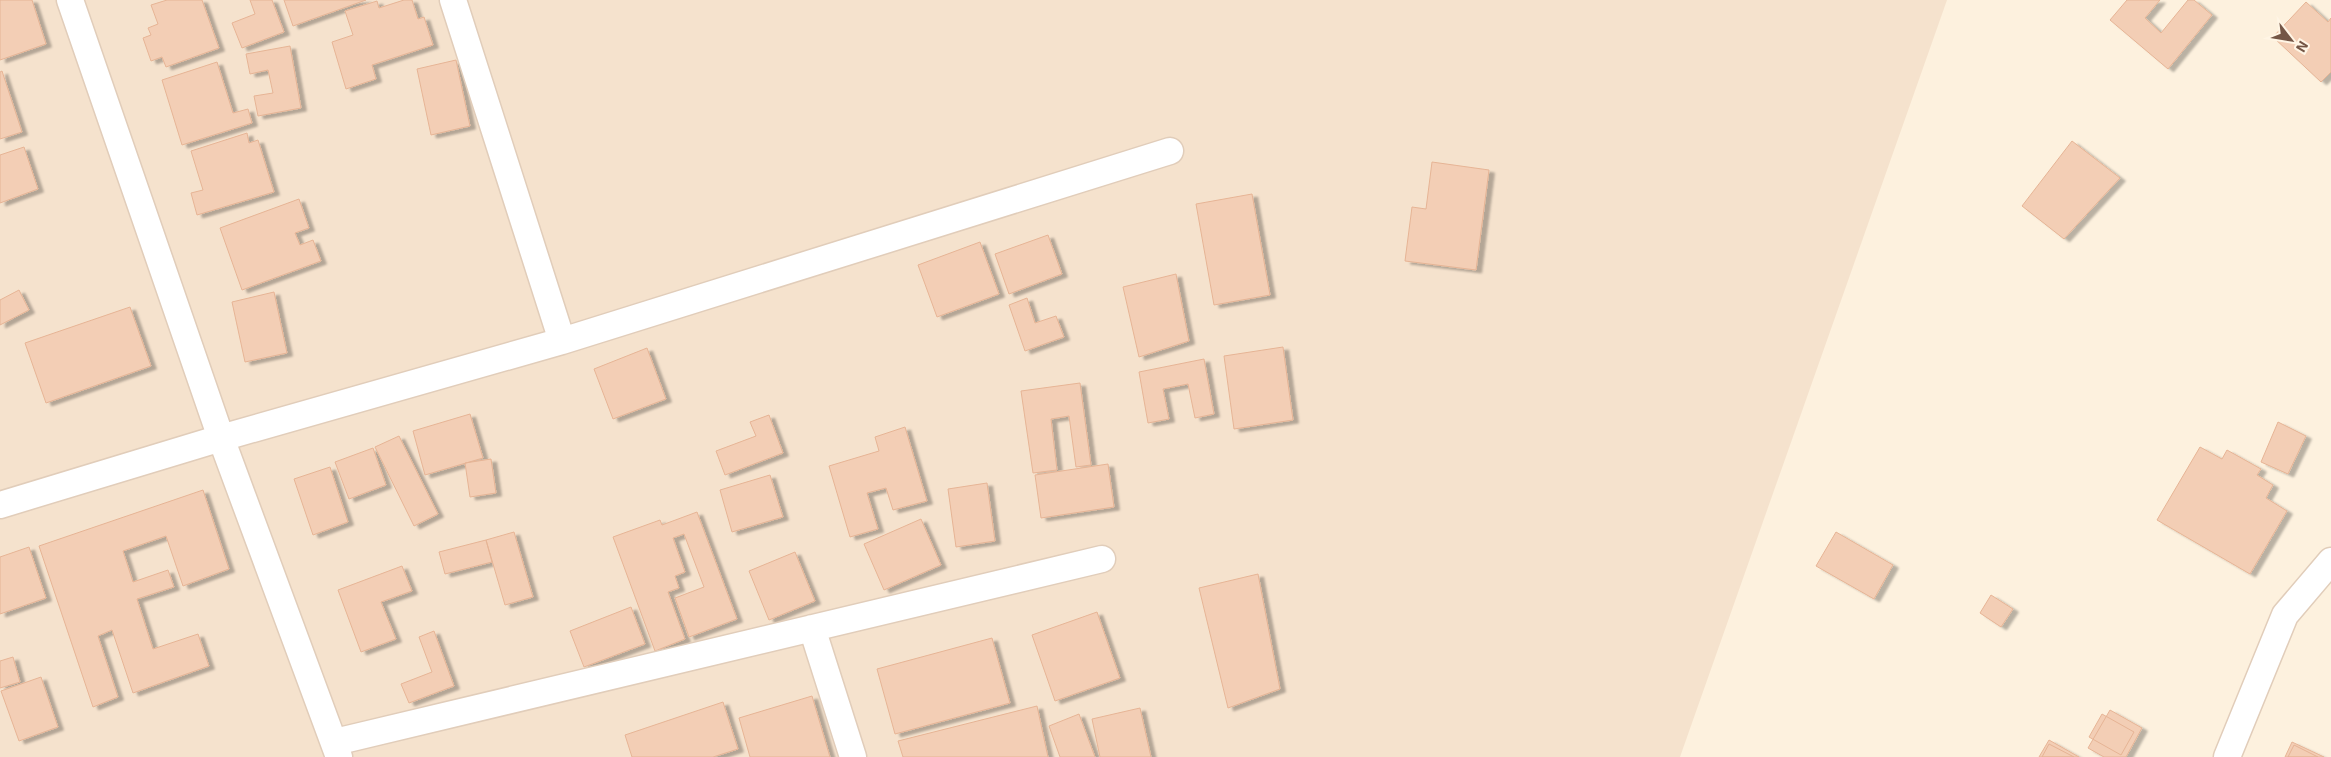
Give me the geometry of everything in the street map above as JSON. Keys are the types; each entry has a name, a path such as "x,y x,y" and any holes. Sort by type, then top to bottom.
{"street":[{"path":"70,0 221,438 337,749 812,628 1102,559"},
{"path":"453,0 562,341"},
{"path":"0,505 221,438 562,341 1170,151"},
{"path":"2227,757 2285,615 2331,562"},
{"path":"812,628 853,757"}],"shaded area":[{"path":"0,0 1947,0 1680,757 0,757"}],"building":[{"path":"0,0 32,0 46,44 0,60"},
{"path":"167,0 202,0 219,48 166,67 162,57 151,61 143,38 151,35 148,28 158,24 151,5"},
{"path":"250,0 272,0 284,32 242,48 232,23 255,14"},
{"path":"284,0 366,0 293,26"},
{"path":"404,0 412,0 418,19 424,17 433,45 372,65 376,79 346,89 332,42 353,35 345,11 377,1 379,8"},
{"path":"2127,0 2160,0 2145,18 2161,33 2188,0 2194,0 2212,15 2168,69 2110,20"},
{"path":"2306,2 2328,22 2331,18 2331,72 2321,82 2273,37"},
{"path":"290,46 301,108 258,116 254,96 273,93 268,70 250,74 246,54"},
{"path":"456,60 470,126 431,135 417,69"},
{"path":"217,62 233,113 248,109 252,123 182,145 162,80"},
{"path":"2,71 22,132 0,139 0,72"},
{"path":"247,133 249,143 258,140 274,192 197,215 191,193 203,190 191,151"},
{"path":"2072,141 2120,178 2064,239 2022,206"},
{"path":"24,147 38,189 0,203 0,155"},
{"path":"1432,162 1489,170 1476,270 1405,261 1412,207 1426,209"},
{"path":"1252,194 1270,295 1214,305 1196,204"},
{"path":"299,199 309,228 295,233 300,245 313,240 321,261 242,290 220,228"},
{"path":"1048,235 1062,274 1009,294 995,254"},
{"path":"980,242 999,294 937,317 918,265"},
{"path":"1176,274 1189,341 1139,357 1123,287"},
{"path":"19,290 29,310 0,325 0,300"},
{"path":"274,292 287,353 245,362 232,302"},
{"path":"1027,298 1035,323 1056,316 1064,337 1025,351 1009,305"},
{"path":"130,307 151,366 46,403 25,343"},
{"path":"1283,347 1293,420 1234,429 1224,356"},
{"path":"647,348 666,399 613,419 594,369"},
{"path":"1204,359 1214,414 1195,418 1188,384 1163,389 1169,419 1148,423 1139,372"},
{"path":"1080,383 1091,465 1076,467 1069,416 1051,419 1057,470 1033,473 1021,391"},
{"path":"470,414 483,458 425,475 413,431"},
{"path":"769,415 783,453 725,475 716,451 756,436 750,422"},
{"path":"2278,422 2306,436 2288,474 2261,462"},
{"path":"905,427 927,501 893,510 886,488 867,493 878,529 850,537 829,466 879,451 875,437"},
{"path":"399,436 438,514 414,526 375,447"},
{"path":"2200,447 2222,459 2227,450 2261,469 2257,475 2273,485 2266,498 2287,511 2250,574 2157,520"},
{"path":"373,448 386,485 349,499 335,462"},
{"path":"491,459 496,493 470,497 465,463"},
{"path":"1108,464 1114,507 1041,518 1035,475"},
{"path":"330,467 348,522 313,535 294,479"},
{"path":"770,475 783,517 732,532 720,490"},
{"path":"987,483 995,541 956,547 948,489"},
{"path":"203,490 229,569 183,586 166,536 123,551 133,582 168,570 174,587 137,599 153,649 198,634 209,666 133,693 112,630 98,636 118,697 93,707 39,546"},
{"path":"697,512 737,619 689,637 675,598 704,587 684,534 673,538 685,572 675,576 679,588 668,592 685,639 655,651 613,537 660,520 662,525"},
{"path":"921,519 941,565 884,590 864,544"},
{"path":"514,532 533,597 505,605 486,540"},
{"path":"1836,532 1893,565 1874,599 1816,566"},
{"path":"486,540 492,562 445,574 439,552"},
{"path":"29,547 46,598 0,614 0,557"},
{"path":"795,552 815,601 769,620 749,571"},
{"path":"402,566 412,591 381,602 396,639 361,652 338,590"},
{"path":"1258,574 1280,689 1228,708 1199,588"},
{"path":"1991,595 2013,609 2001,627 1980,613"},
{"path":"631,607 645,644 584,667 570,631"},
{"path":"1097,612 1120,678 1055,701 1032,635"},
{"path":"434,631 454,686 409,703 401,684 432,672 419,637"},
{"path":"992,638 1010,703 895,734 877,669"},
{"path":"13,657 20,682 0,688 0,661"},
{"path":"41,677 58,727 19,741 1,691"},
{"path":"812,696 830,757 750,757 739,718"},
{"path":"723,702 738,749 713,757 632,757 625,735"},
{"path":"1037,706 1048,757 903,757 898,741"},
{"path":"1140,708 1151,757 1100,757 1092,719"},
{"path":"2110,710 2142,728 2126,757 2104,757 2088,748"},
{"path":"1079,714 1095,757 1060,757 1049,726"},
{"path":"2102,714 2134,732 2121,755 2089,737"},
{"path":"2049,740 2079,757 2039,757"},
{"path":"2292,742 2324,757 2285,757"},
{"path":"2049,744 2074,757 2042,757"},
{"path":"2294,745 2318,757 2288,757"}]}
